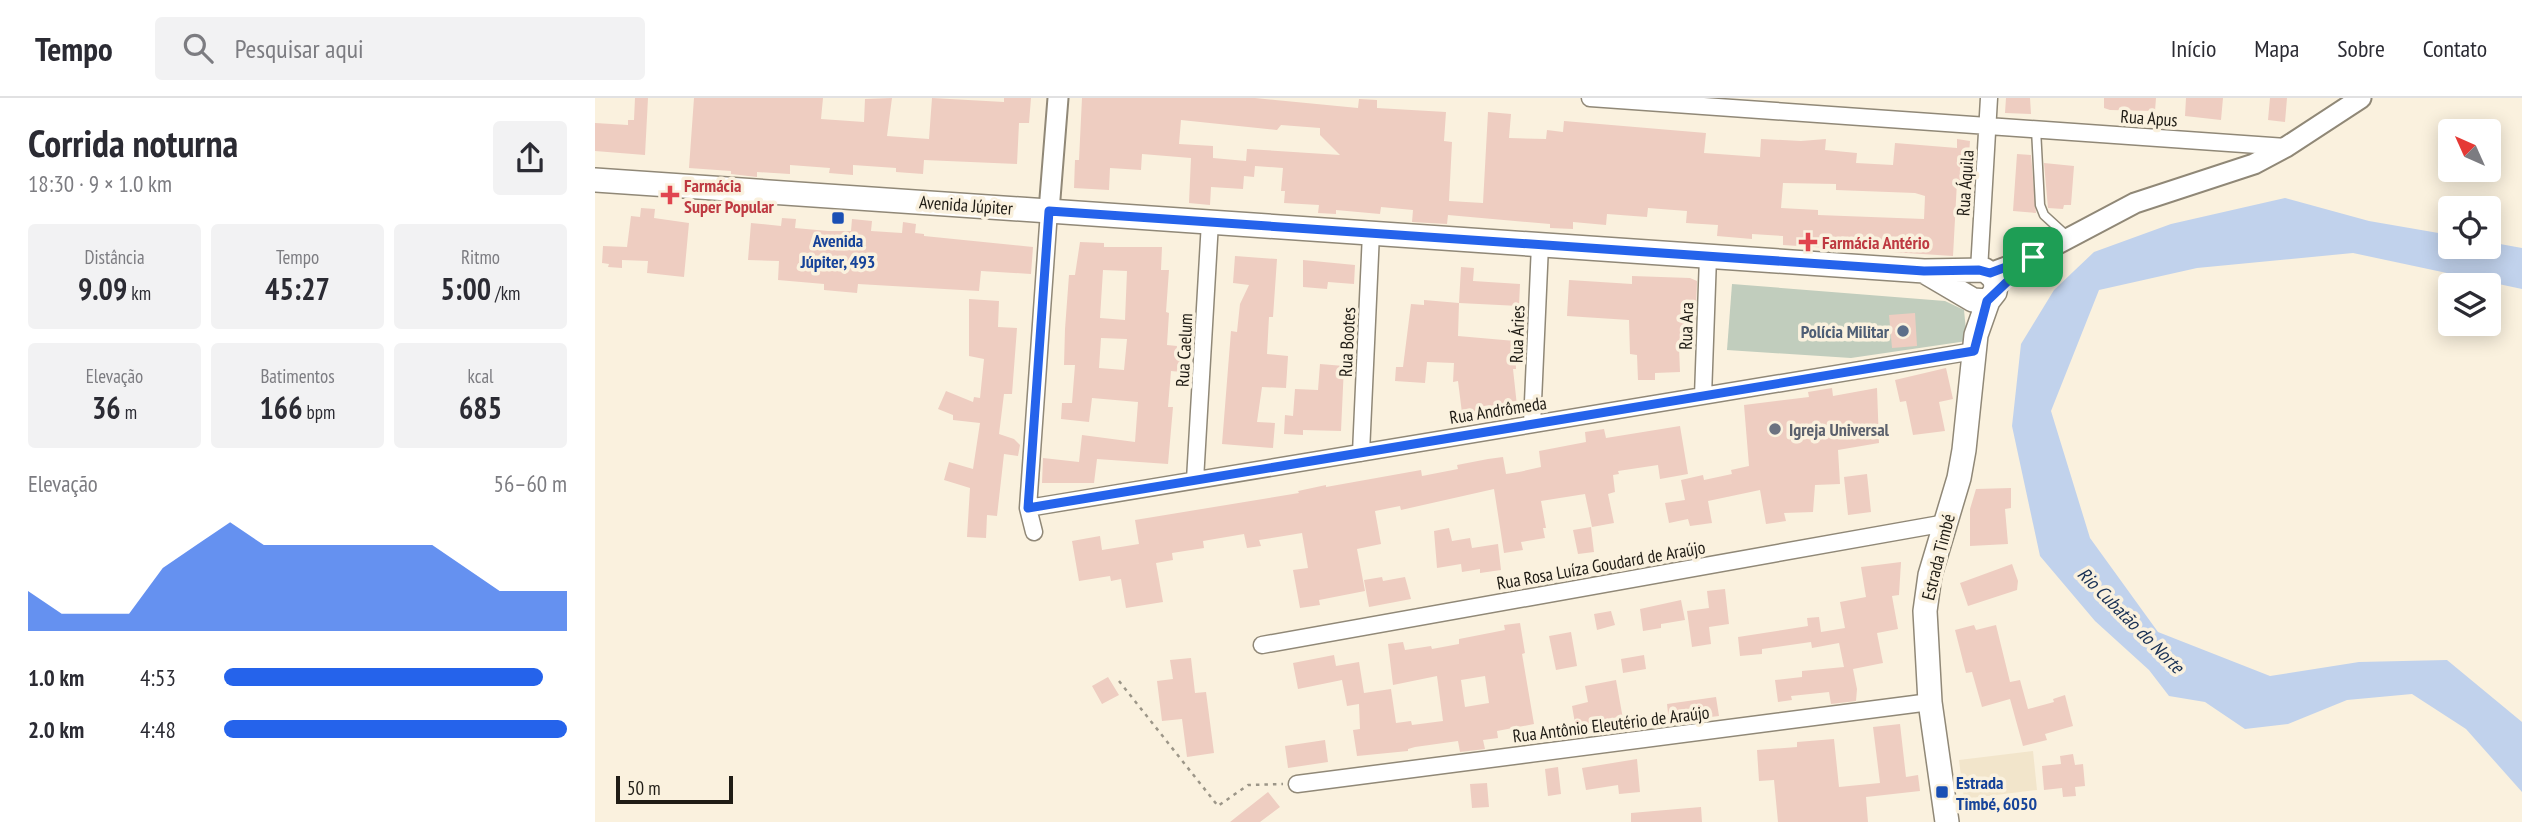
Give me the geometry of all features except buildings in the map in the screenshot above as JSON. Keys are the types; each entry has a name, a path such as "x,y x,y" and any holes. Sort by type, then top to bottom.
{"main road":[{"name":"Avenida Júpiter","path":"595,180 1924,271 1980,286"},
{"name":"Estrada Timbé","path":"1947,822 1930,702 1924,611 1930,575 1964,450 1980,286"}],"street":[{"path":"1034,533 1028,508 1058,98"},
{"name":"Rua Apus","path":"1590,98 2286,147"},
{"name":"Rua Áquila","path":"1980,286 1989,98"},
{"path":"1980,286 2068,237 2164,192 2236,170 2286,147 2361,98"},
{"name":"Rua Caelum","path":"1195,480 1210,222"},
{"name":"Rua Bootes","path":"1361,453 1371,233"},
{"name":"Rua Áries","path":"1532,424 1540,245"},
{"name":"Rua Ara","path":"1703,396 1707,257"},
{"name":"Rua Andrômeda","path":"1028,508 1703,396 1975,343"},
{"name":"Rua Rosa Luíza Goudard de Araújo","path":"1262,645 1946,523"},
{"name":"Rua Antônio Eleutério de Araújo","path":"1297,784 1930,702"}],"lane":[{"path":"2036,130 2040,205 2044,215 2068,237"}],"path":[{"path":"1119,681 1218,806 1248,785 1297,784"}],"shaded area":[{"path":"2033,751 2037,790 1964,799 1959,760"}],"green space":[{"path":"1732,284 1945,301 1964,310 1967,341 1851,358 1727,350"}],"water":[{"name":"Rio Cubatão do Norte","path":"2285,198 2369,221 2438,233 2438,259 2501,259 2501,244 2522,248 2522,289 2501,285 2501,273 2447,273 2353,253 2197,268 2099,290 2051,411 2090,538 2158,632 2270,676 2359,662 2447,660 2522,722 2522,792 2466,729 2412,694 2347,700 2288,724 2245,729 2205,702 2169,696 2149,670 2095,621 2040,556 2012,426 2021,344 2054,290 2094,252 2171,224"}],"place":[{"name":"Farmácia Super Popular","path":"670,195"},
{"name":"Avenida Júpiter, 493","path":"838,218"},
{"name":"Farmácia Antério","path":"1808,242"},
{"name":"Polícia Militar","path":"1903,331"},
{"name":"Igreja Universal","path":"1775,429"},
{"name":"Estrada Timbé, 6050","path":"1942,792"}],"route":[{"path":"1049,211 1924,271 1985,270 1990,273 2033,257 1987,301 1974,351 1028,508 1049,211"}]}
